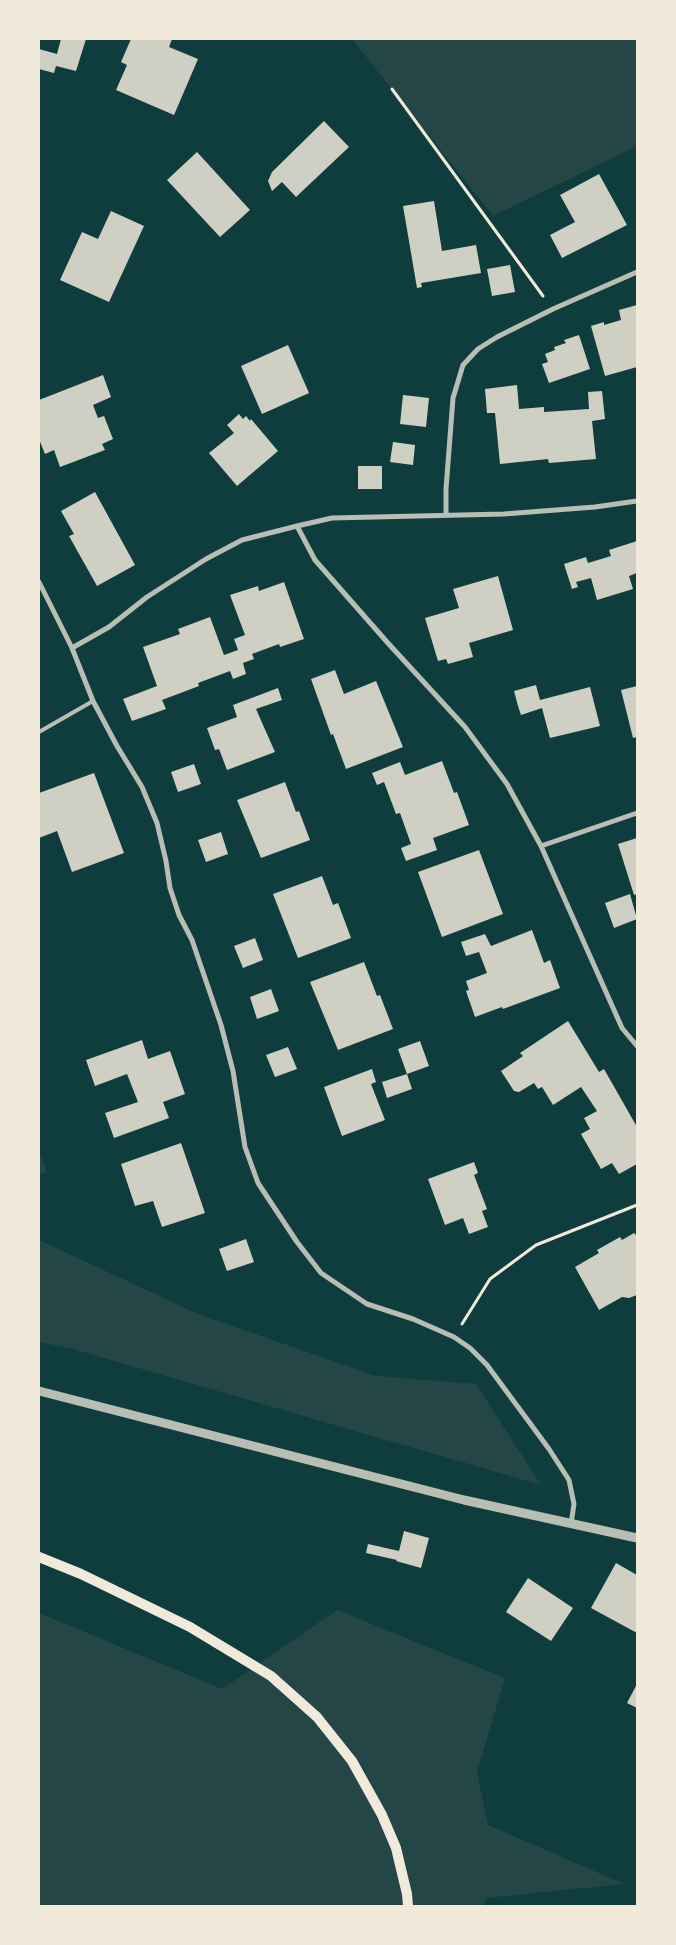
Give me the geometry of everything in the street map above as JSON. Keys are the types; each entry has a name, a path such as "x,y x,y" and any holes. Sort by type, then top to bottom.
{"main road":[{"path":"39,1557 81,1574 190,1627 271,1676 317,1717 352,1761 382,1815 396,1848 408,1906"}],"street":[{"path":"446,516 446,489 453,398 463,365 478,349 497,337 553,309 637,272"},
{"path":"72,648 109,627 147,597 206,559 242,540 332,518 522,513 595,507 637,501"},
{"path":"297,526 315,560 465,727 507,784 541,846 622,1028 637,1046"},
{"path":"39,582 72,648 93,701 142,787 157,823 170,888 179,915 192,940 221,1025 232,1071 245,1147 258,1184 320,1273 367,1304 413,1319 454,1337 470,1348 487,1365 549,1449 569,1480 574,1504 571,1524"},
{"path":"541,846 637,813"},
{"path":"39,1391 464,1500 637,1538"}],"lane":[{"path":"39,732 93,701"}],"path":[{"path":"392,89 553,309"},
{"path":"454,1337 490,1279 536,1245 637,1205"}],"shaded area":[{"path":"352,39 637,39 637,146 493,216"},
{"path":"39,1150 47,1172 39,1175"},
{"path":"39,1240 198,1314 376,1376 476,1384 541,1485 73,1349 39,1342"},
{"path":"337,1610 505,1678 477,1772 488,1825 624,1884 486,1898 484,1906 39,1906 39,1613 222,1689"}],"building":[{"path":"61,39 86,39 76,71 56,66 54,73 39,69 39,49 57,54"},
{"path":"131,39 172,39 169,47 198,59 174,115 116,90 127,65 121,62"},
{"path":"324,121 349,147 296,197 282,182 272,191 268,181 272,172"},
{"path":"197,152 250,210 220,237 167,180"},
{"path":"599,174 627,225 562,258 550,235 575,222 560,195"},
{"path":"434,201 442,251 476,245 481,273 421,283 422,287 417,288 403,206"},
{"path":"111,211 144,226 109,302 60,280 82,232 98,239"},
{"path":"510,265 515,292 492,296 487,269"},
{"path":"637,305 637,367 605,376 591,326 604,322 604,325 621,320 619,310"},
{"path":"579,335 590,369 549,383 542,364 548,362 545,354 555,350 554,347 566,343 564,340"},
{"path":"288,345 309,393 262,414 241,366"},
{"path":"103,375 111,397 93,405 98,418 104,416 113,439 102,444 105,450 60,467 54,450 45,454 39,439 39,400"},
{"path":"517,385 519,409 544,407 544,412 589,409 588,392 602,391 605,419 592,421 596,459 549,463 548,459 500,464 495,413 487,413 485,389"},
{"path":"403,395 429,398 426,427 400,424"},
{"path":"239,414 243,419 246,416 250,421 251,419 278,451 237,486 209,453 234,433 227,425"},
{"path":"393,442 415,445 413,465 390,462"},
{"path":"358,466 382,466 382,489 358,489"},
{"path":"95,492 135,565 97,586 69,536 74,534 61,511"},
{"path":"637,541 637,573 629,576 633,589 597,600 591,578 576,582 578,587 572,589 564,564 586,557 588,563 611,556 609,550"},
{"path":"498,576 513,630 469,643 473,657 448,664 446,659 438,661 425,618 459,608 453,589"},
{"path":"284,582 304,639 280,647 279,644 252,654 254,659 243,663 246,674 233,679 230,671 198,683 199,686 162,700 166,709 132,721 123,699 157,686 143,647 180,634 178,629 210,617 224,655 238,650 234,639 245,635 230,595 258,586 259,591"},
{"path":"335,670 344,694 376,681 403,747 346,769 333,734 331,735 311,679"},
{"path":"536,685 540,700 590,687 600,726 550,738 542,708 521,715 514,691"},
{"path":"637,686 637,737 633,738 621,690"},
{"path":"278,688 282,700 256,709 275,752 227,770 219,749 215,750 207,728 237,717 233,705"},
{"path":"442,761 454,793 457,792 469,825 433,838 437,850 406,861 401,848 411,844 400,813 396,814 384,782 377,785 372,773 400,762 405,775"},
{"path":"194,764 201,784 178,792 171,772"},
{"path":"94,773 124,853 72,872 57,831 39,838 39,793"},
{"path":"285,782 296,812 299,811 310,840 261,858 237,800"},
{"path":"221,832 228,854 206,862 198,840"},
{"path":"637,838 637,894 634,895 618,844"},
{"path":"479,850 503,914 442,937 418,872"},
{"path":"322,876 333,905 338,903 351,938 298,958 273,894"},
{"path":"630,894 637,919 614,928 605,903"},
{"path":"532,930 544,963 550,960 560,988 475,1017 466,991 469,990 466,981 487,973 479,952 466,956 461,942 485,934 491,946"},
{"path":"255,938 263,960 243,968 234,946"},
{"path":"364,962 377,996 380,995 393,1029 338,1050 310,982"},
{"path":"271,989 279,1011 257,1019 250,997"},
{"path":"568,1021 599,1072 604,1069 637,1127 637,1164 619,1174 612,1163 601,1169 581,1134 590,1129 584,1118 597,1111 581,1087 553,1105 542,1087 538,1089 534,1083 519,1092 514,1091 501,1071 523,1056 520,1053"},
{"path":"142,1040 148,1059 170,1051 185,1094 163,1102 169,1118 114,1138 105,1113 138,1102 127,1074 95,1086 86,1060"},
{"path":"420,1041 429,1066 407,1074 398,1049"},
{"path":"288,1047 297,1069 275,1077 266,1055"},
{"path":"372,1069 376,1082 371,1084 385,1120 342,1136 324,1087"},
{"path":"407,1074 412,1089 387,1098 382,1082"},
{"path":"181,1143 205,1213 162,1227 153,1201 135,1206 121,1164"},
{"path":"474,1162 478,1173 474,1175 487,1209 482,1211 488,1227 469,1234 463,1218 445,1225 428,1179"},
{"path":"634,1233 637,1236 637,1295 629,1298 622,1297 599,1310 575,1267 599,1253 597,1250 620,1237 622,1240"},
{"path":"246,1239 254,1262 227,1271 219,1249"},
{"path":"404,1531 429,1538 421,1568 366,1553 368,1544 399,1551"},
{"path":"616,1563 637,1575 637,1633 591,1608"},
{"path":"528,1578 573,1608 551,1641 506,1612"},
{"path":"637,1684 637,1708 627,1703"}]}
